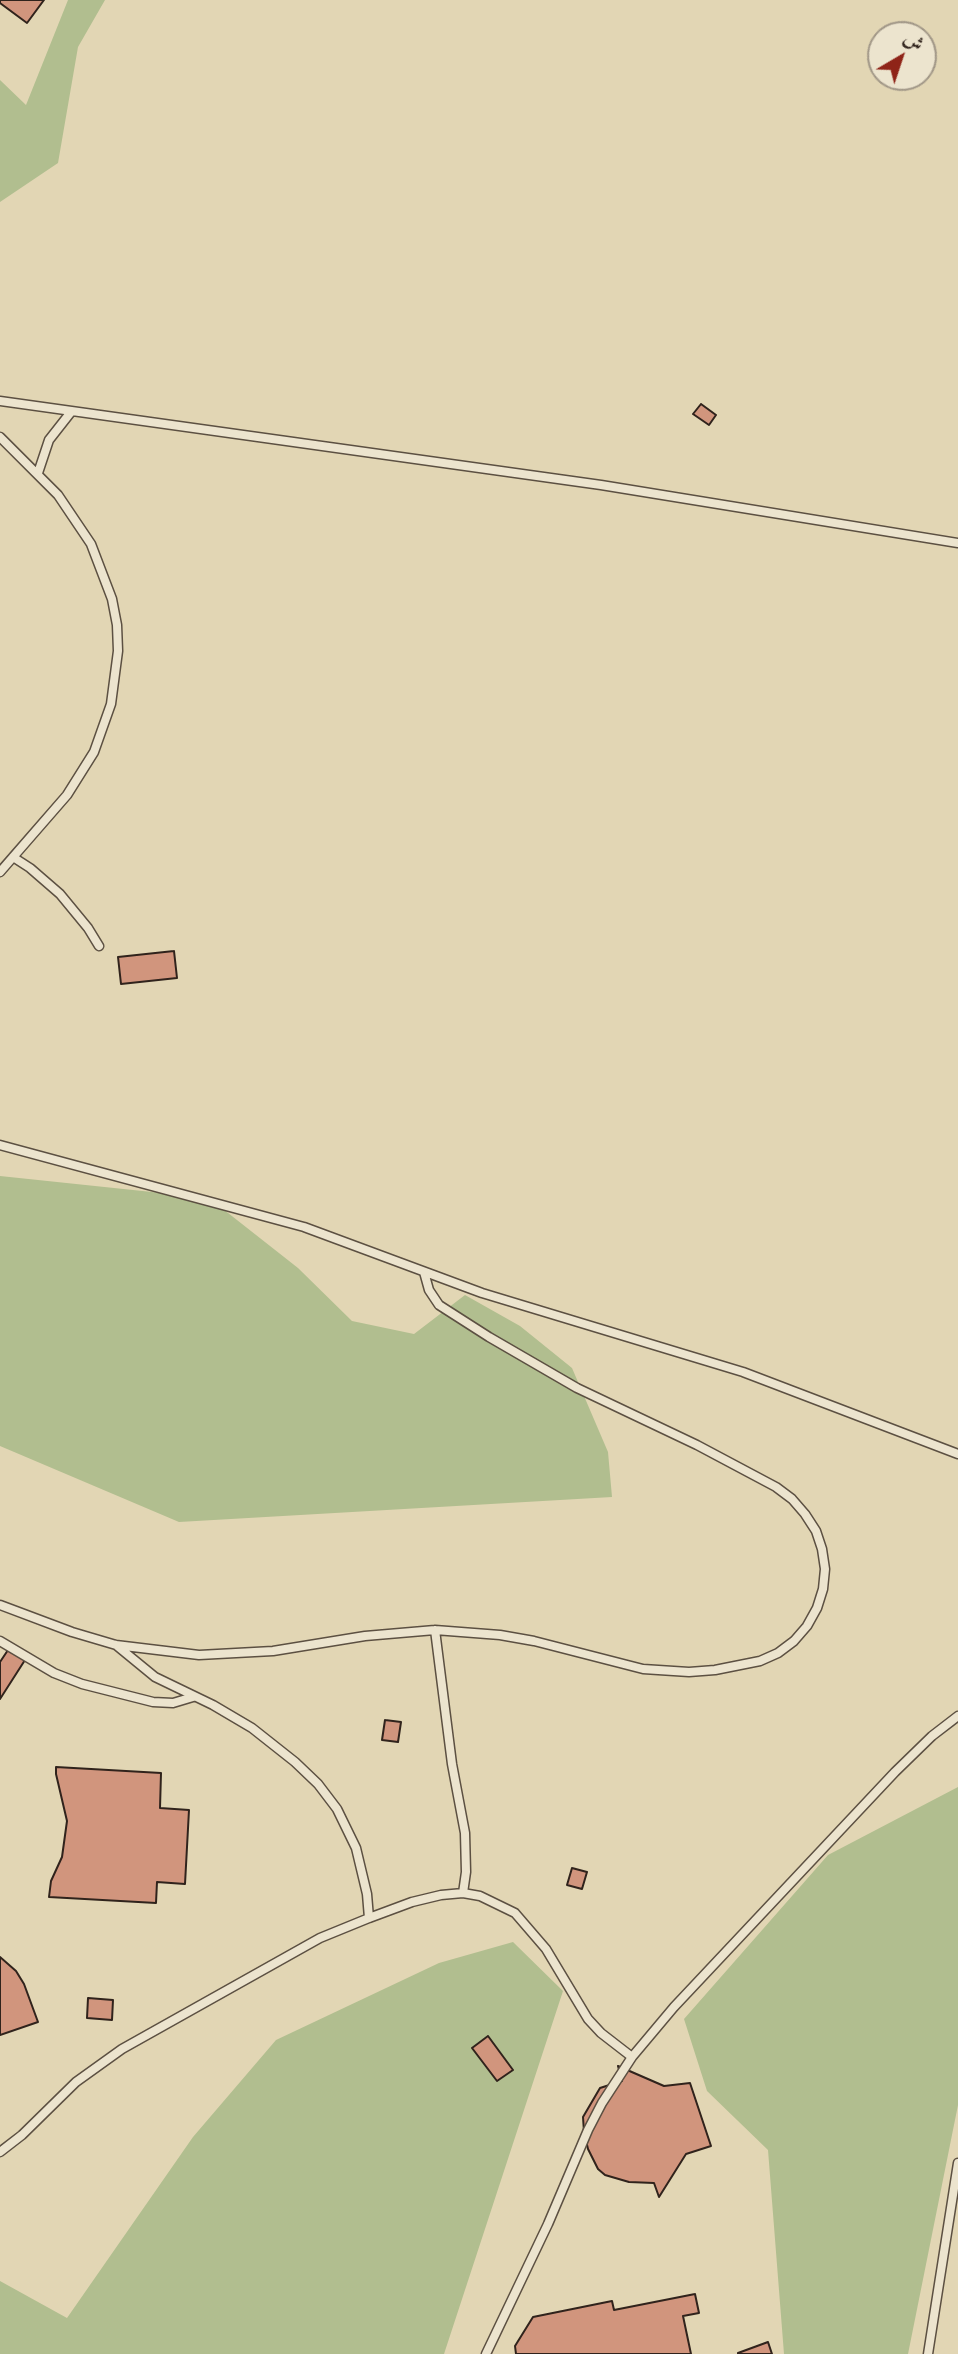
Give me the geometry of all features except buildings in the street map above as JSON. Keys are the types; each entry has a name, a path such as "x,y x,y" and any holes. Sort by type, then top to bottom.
{"lane":[{"path":"0,401 601,485 958,543"},
{"path":"38,474 49,440 71,412"},
{"path":"0,437 58,495 76,519 95,553 112,599 118,651 111,704 94,752 67,795 0,872"},
{"path":"13,857 60,894 99,946"},
{"path":"0,1145 294,1224 540,1312 743,1372 958,1454"},
{"path":"0,1605 116,1645 171,1653 236,1654 273,1651 365,1636 435,1630 500,1635 643,1669 689,1672 760,1661 778,1653 794,1641 817,1608 825,1569 816,1531 806,1514 792,1499 776,1487 696,1445 577,1388 489,1337 439,1305 429,1290 424,1272"},
{"path":"435,1630 452,1763 465,1833 466,1872 463,1893"},
{"path":"0,1641 27,1659 82,1684 153,1702 173,1703 193,1698"},
{"path":"116,1645 155,1677 233,1716 271,1741 303,1769 337,1809 356,1848 363,1871 369,1918"},
{"path":"486,2354 588,2130 607,2094 632,2057 661,2021 895,1772 932,1736 958,1716"},
{"path":"0,2152 22,2135 76,2082 122,2049 286,1956 369,1918 412,1902 441,1895 463,1893 492,1900 515,1913 547,1949 588,2019 608,2040 632,2057"},
{"path":"928,2354 958,2163"}],"green space":[{"path":"68,0 105,0 78,47 58,163 0,202 0,80 26,105"},
{"path":"0,1176 209,1198 298,1268 352,1321 414,1334 465,1295 520,1326 572,1368 608,1452 612,1497 179,1522 0,1446"},
{"path":"958,1787 958,2105 908,2354 784,2354 768,2150 707,2091 684,2019 828,1855"},
{"path":"513,1942 563,1991 444,2354 0,2354 0,2281 67,2318 193,2137 276,2040 439,1963"}]}
